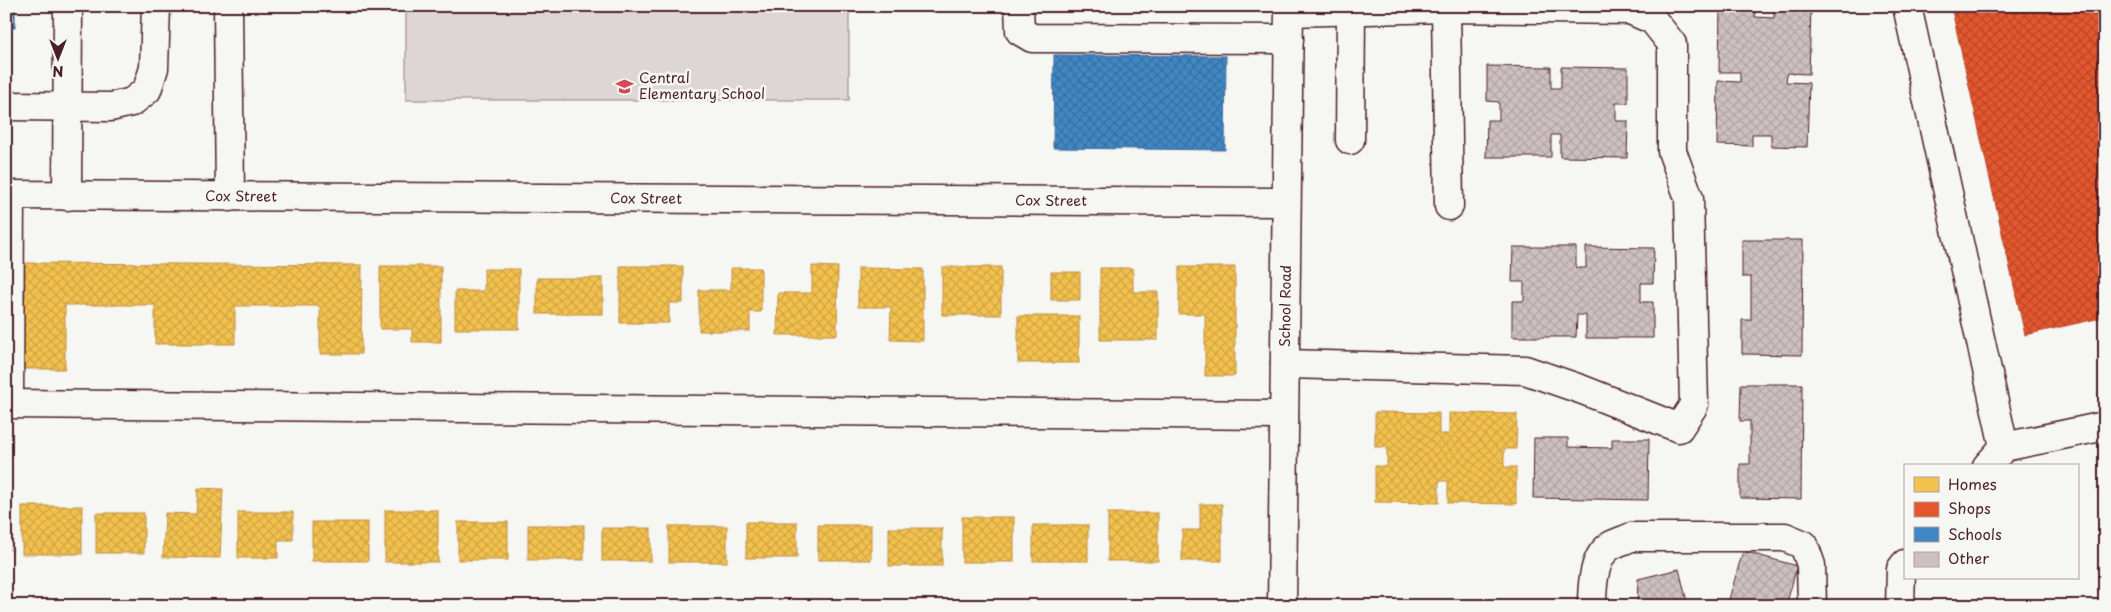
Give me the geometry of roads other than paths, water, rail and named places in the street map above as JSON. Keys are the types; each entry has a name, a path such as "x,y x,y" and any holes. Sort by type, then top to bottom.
{"street":[{"path":"67,196 68,6"},
{"path":"6,106 111,108 132,102 147,90 154,68 156,6"},
{"path":"228,6 230,197"},
{"path":"1019,6 1020,31 1032,38 1289,39"},
{"path":"1907,6 1996,456 2105,426"},
{"path":"1446,8 1449,206"},
{"path":"1284,364 1526,370 1584,390 1679,428 1694,405 1689,198 1672,151 1672,44 1653,20 1630,10 1446,8 1351,11 1289,9"},
{"name":"School Road","path":"1282,606 1289,9"},
{"path":"1350,140 1351,11"},
{"path":"8,195 7,404 1284,415"},
{"name":"Cox Street","path":"8,195 1286,202"},
{"path":"1592,606 1592,586 1598,561 1610,546 1631,538 1785,538 1804,546 1811,566 1812,606"},
{"path":"1900,606 1901,568 1904,565"}],"place":[{"name":"Central Elementary School","path":"625,86"}]}
